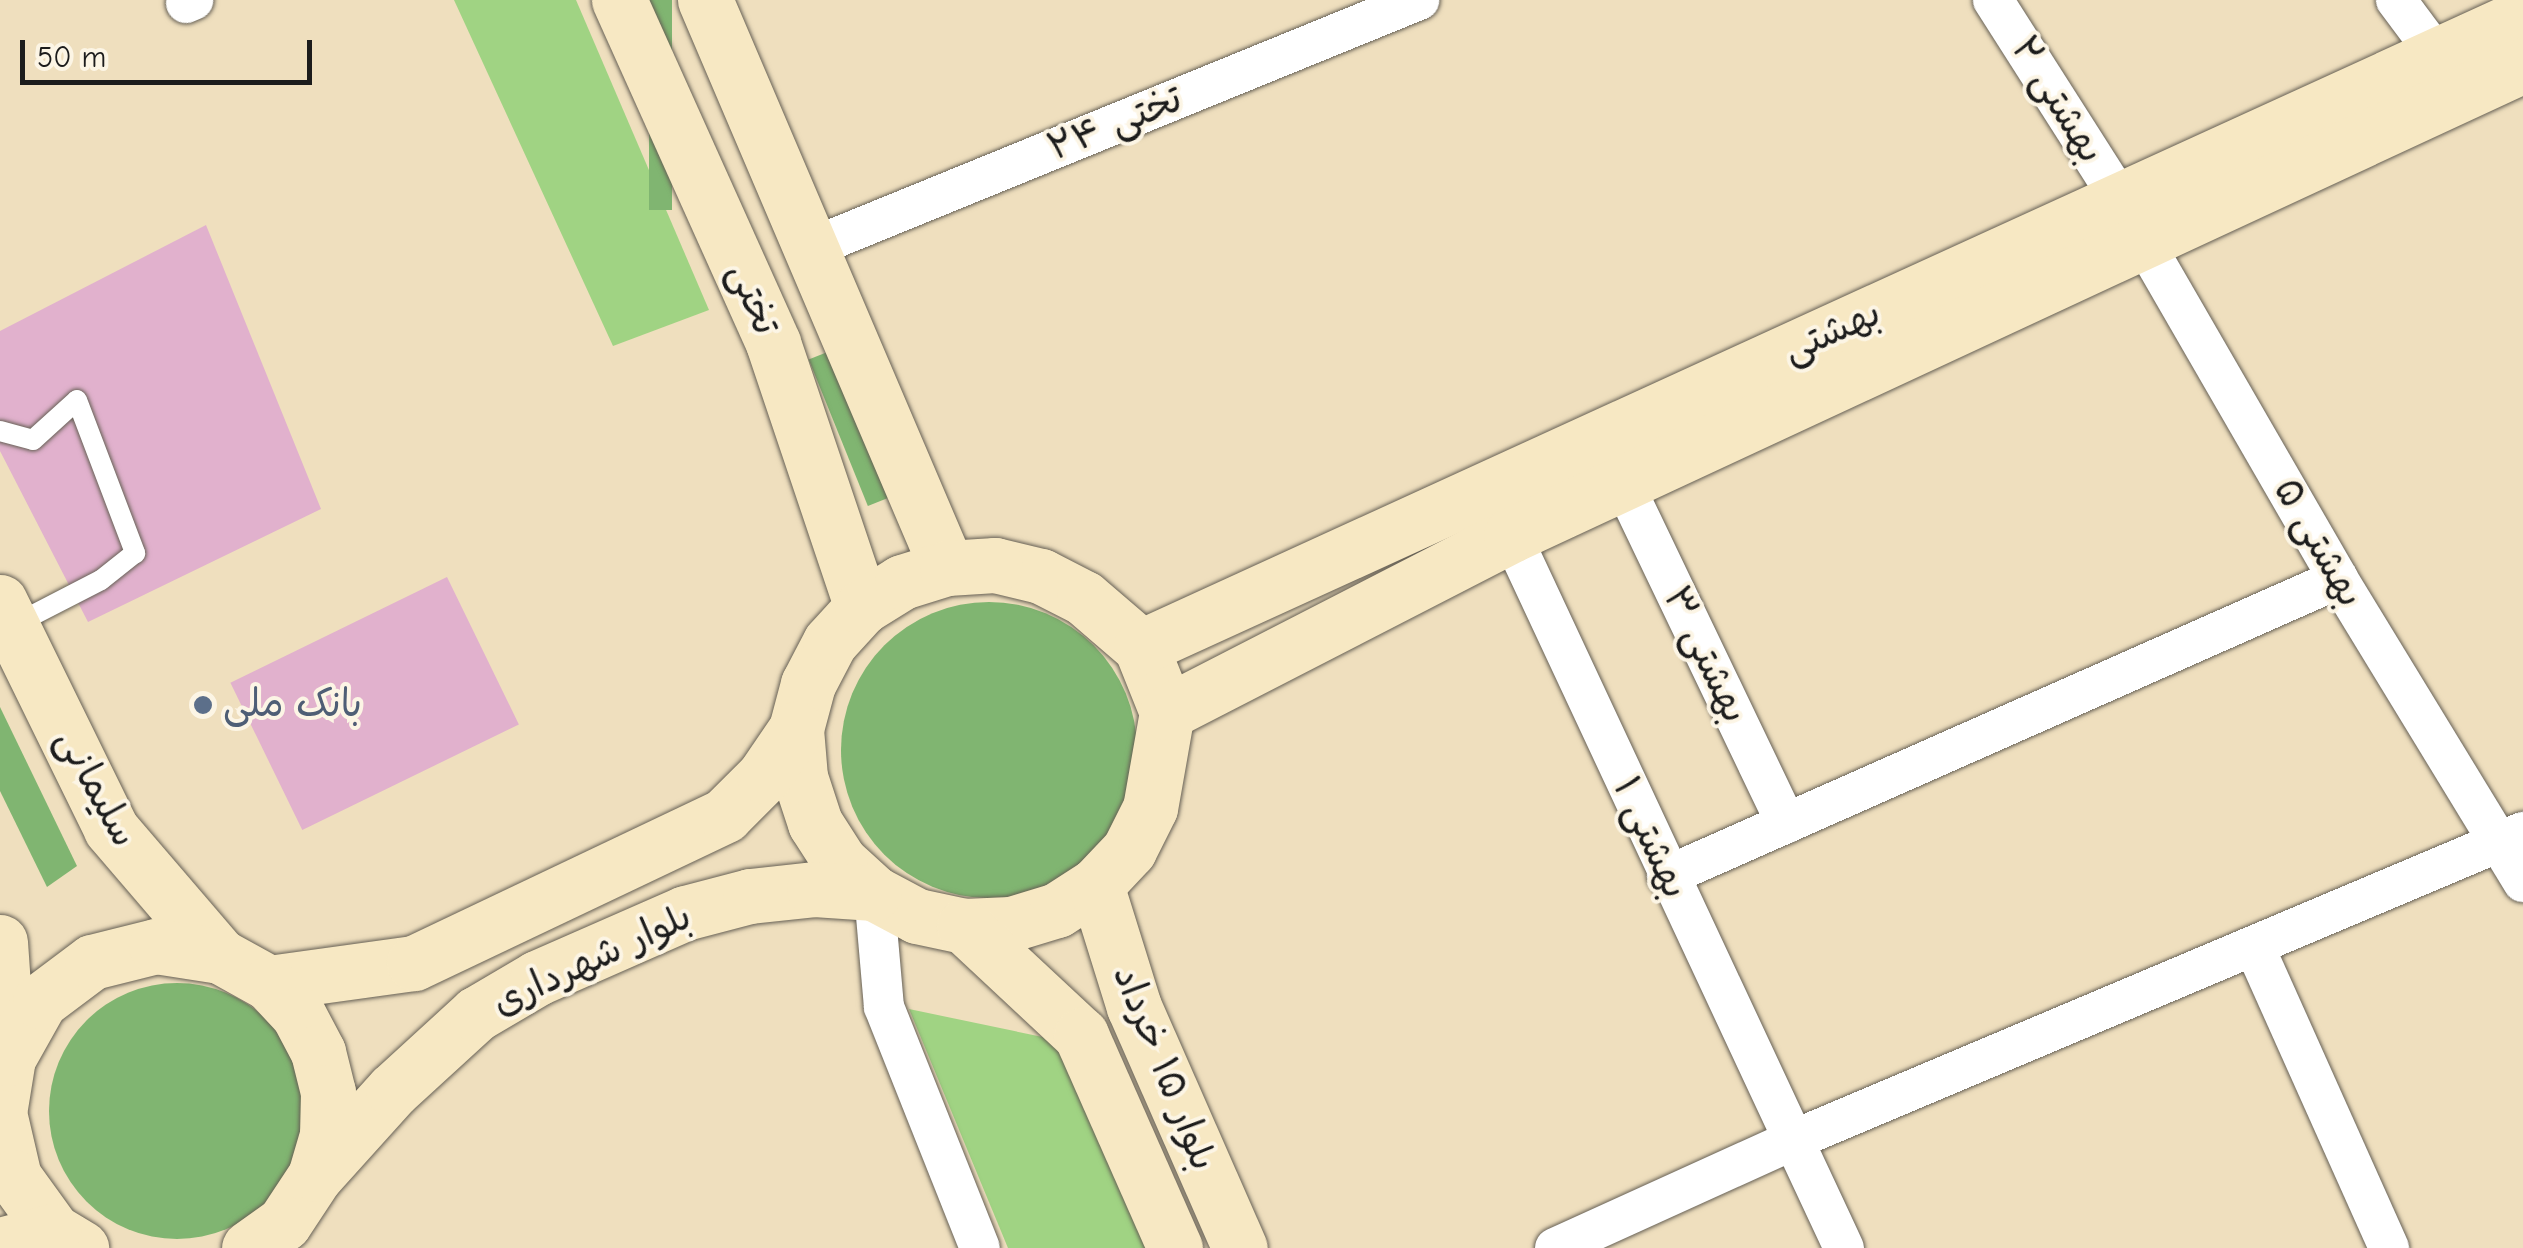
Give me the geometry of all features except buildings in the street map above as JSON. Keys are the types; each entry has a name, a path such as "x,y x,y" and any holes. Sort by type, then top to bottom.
{"main road":[{"name":"تختی","path":"620,0 744,273 862,607"},
{"name":"تختی","path":"706,0 948,568"},
{"name":"بهشتی","path":"1167,712 1511,535 1625,487 2437,55 2523,16"},
{"name":"بهشتی","path":"1140,648 2132,220 2523,66"},
{"path":"744,273 811,248"},
{"path":"995,566 1041,576 1084,598 1140,648 1167,712 1150,808 1129,850 1096,885 1056,910 1011,924 964,926 918,916 874,893 840,862 815,822 800,777 796,729 808,684 830,642 862,607 902,582 948,568 995,566"},
{"name":"سلیمانی","path":"6,614 111,829 220,956"},
{"name":"بلوار شهرداری","path":"269,984 414,963 725,815 764,776 796,729"},
{"name":"بلوار ۱۵ خرداد","path":"1096,885 1134,1007 1240,1248"},
{"name":"بلوار شهرداری","path":"315,1176 393,1090 476,1014 537,978 684,913 750,896 814,889 874,893"},
{"name":"بلوار ۱۵ خرداد","path":"964,926 1081,1036 1174,1248"},
{"path":"0,942 4,1082"},
{"path":"4,1082 40,1001 92,962 156,946 220,956 269,984 298,1014 318,1052 328,1092 327,1135 315,1176 274,1240"},
{"path":"0,1117 14,1177 61,1242"},
{"path":"0,1245 61,1242"}],"street":[{"name":"تختی ۲۴","path":"811,248 1419,0"},
{"name":"بهشتی ۲","path":"1994,0 2132,220"},
{"path":"2396,0 2437,55"},
{"name":"بهشتی ۵","path":"2132,220 2338,579 2512,837 2523,882"},
{"name":"بهشتی ۳","path":"1625,487 1786,823"},
{"name":"بهشتی ۱","path":"1511,535 1844,1248"},
{"path":"1667,876 2338,579"},
{"path":"1556,1248 1791,1141 2512,837"},
{"path":"874,893 884,1007 980,1248"},
{"path":"2254,946 2389,1248"}],"lane":[{"path":"0,431 33,440 77,400 136,553 102,580 6,614"}],"green space":[{"path":"454,0 576,0 709,310 613,346"},
{"path":"649,0 672,0 672,210 649,210"},
{"path":"830,351 889,497 868,506 809,360"},
{"path":"989,602 1018,605 1045,614 1071,627 1093,646 1112,668 1125,694 1134,721 1134,779 1125,806 1112,832 1093,854 1071,873 1045,886 1018,895 989,898 960,895 933,886 907,873 885,854 866,832 853,806 844,779 841,750 844,721 853,694 866,668 885,646 907,627 933,614 960,605"},
{"path":"0,707 77,866 47,887 0,791"},
{"path":"177,983 202,985 226,993 268,1020 295,1062 303,1086 303,1136 295,1160 268,1202 226,1229 202,1237 177,1239 152,1237 128,1229 86,1202 59,1160 51,1136 49,1111 51,1086 59,1062 86,1020 128,993 152,985"},
{"path":"909,1009 1057,1040 1150,1248 1008,1248"}],"place":[{"name":"بانک ملی","path":"203,705"}]}
